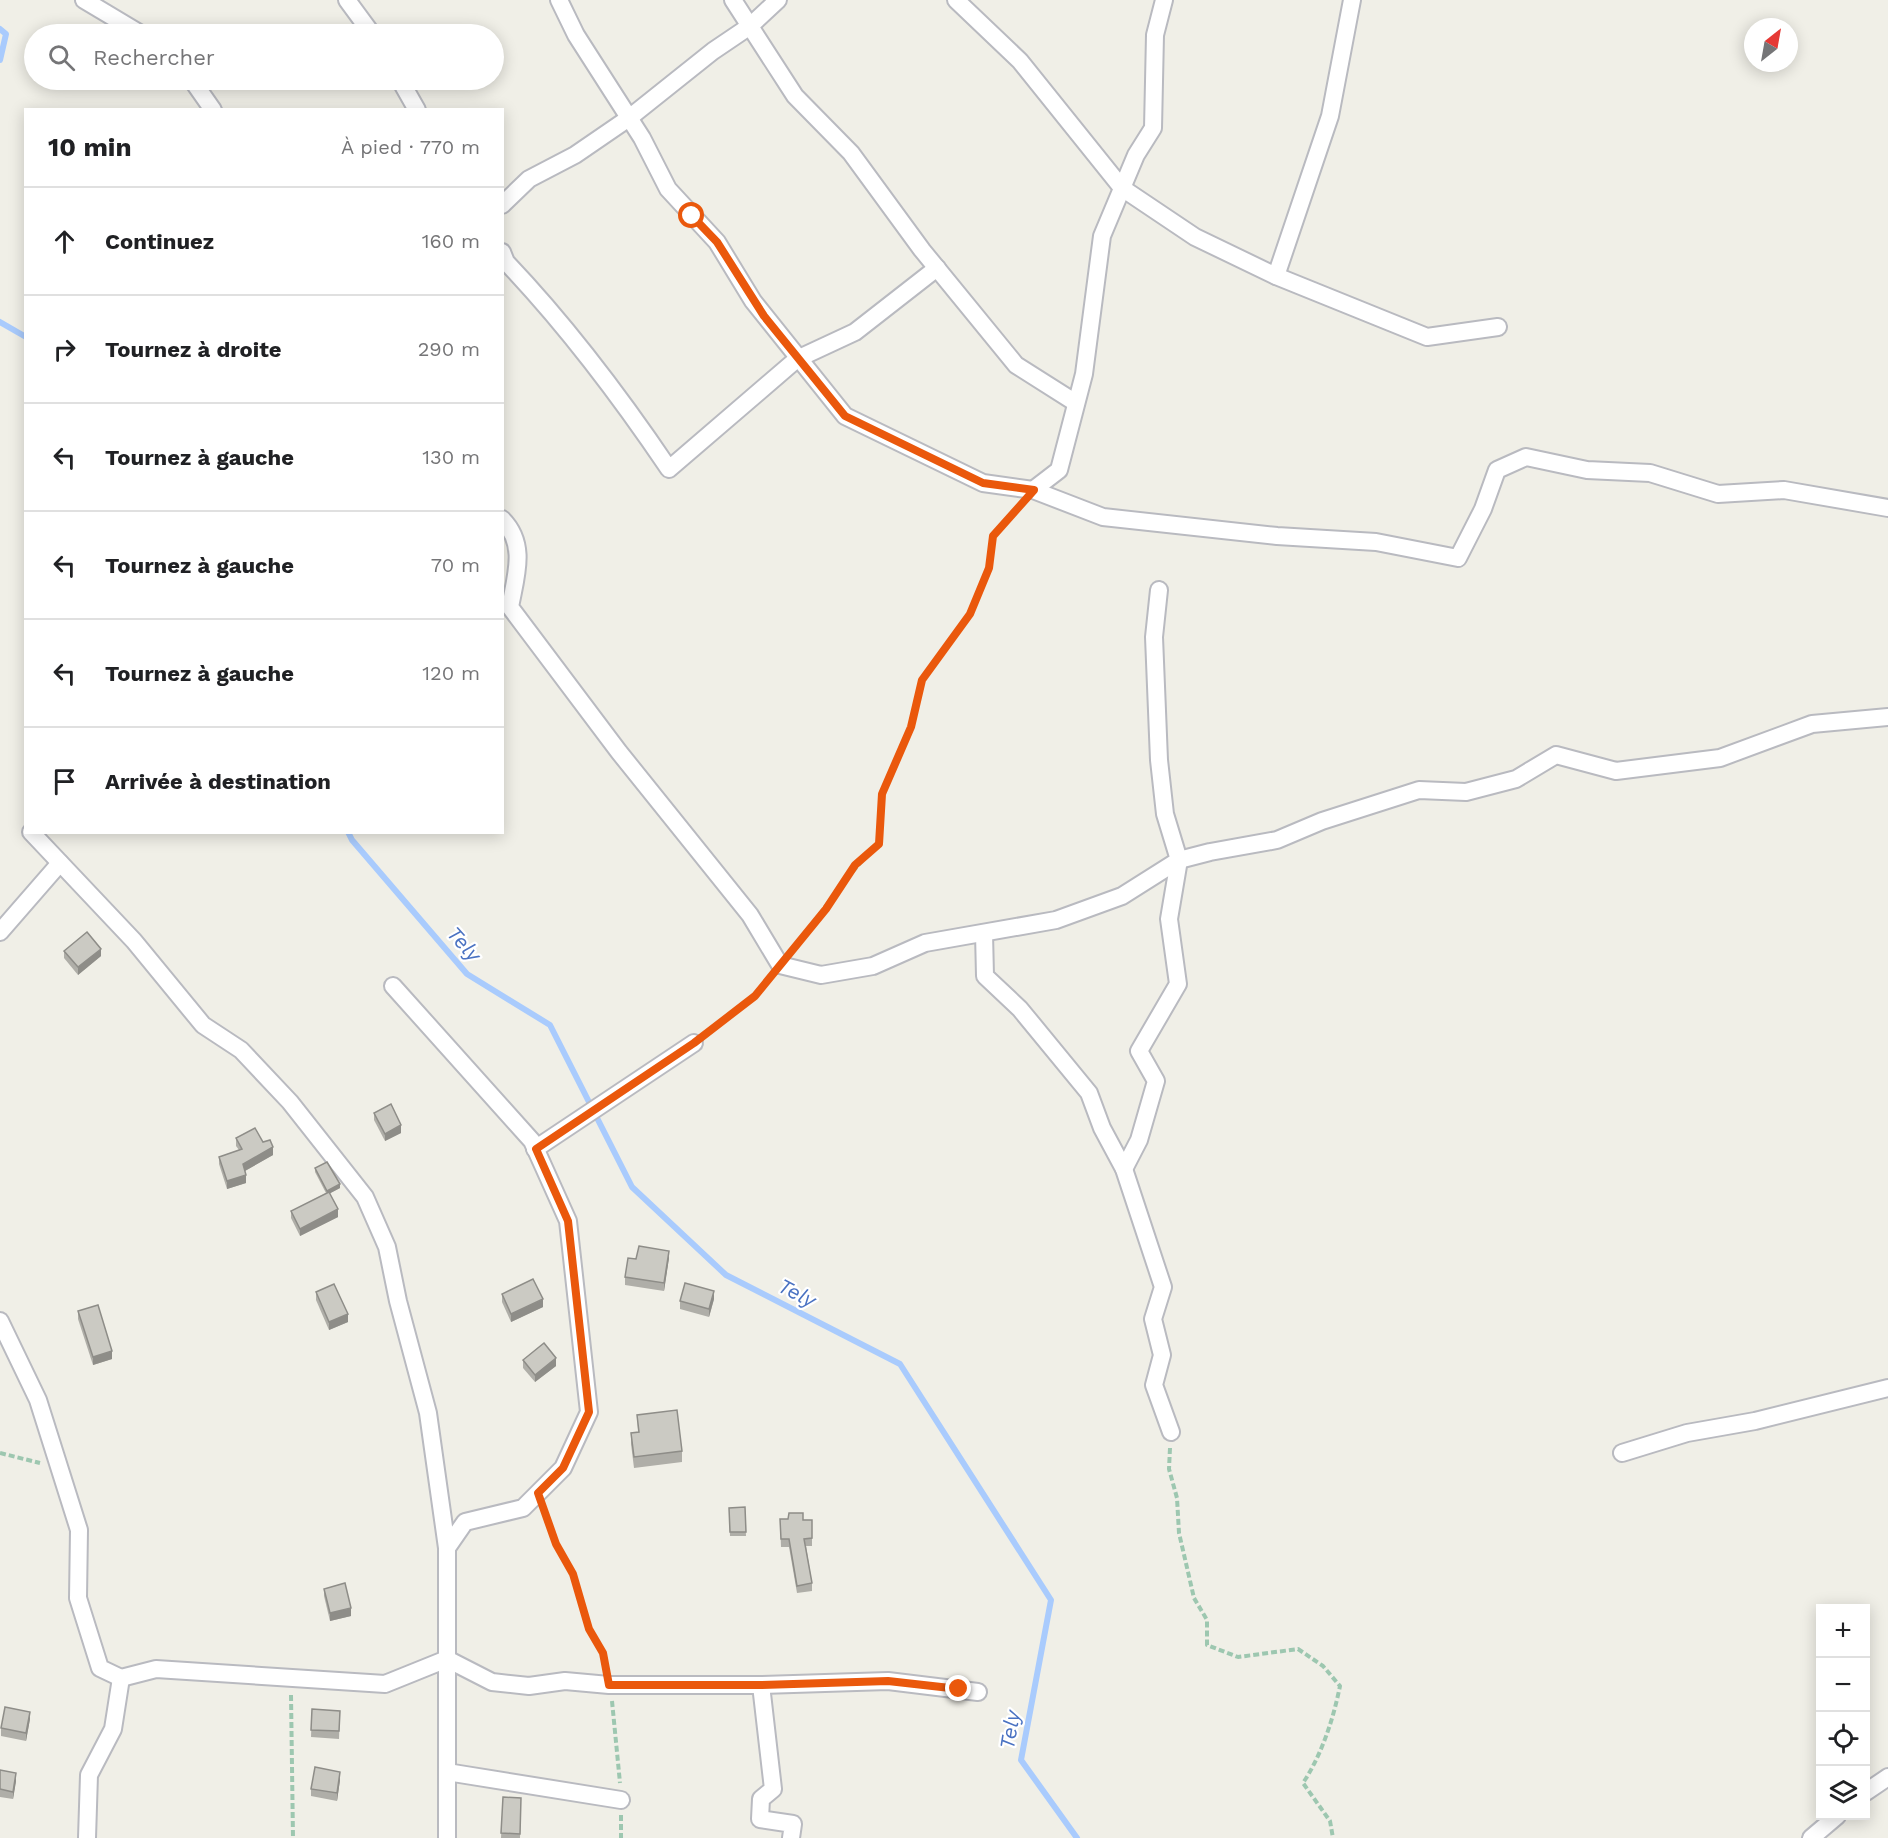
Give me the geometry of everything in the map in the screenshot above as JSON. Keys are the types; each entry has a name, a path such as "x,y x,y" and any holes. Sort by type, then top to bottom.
{"street":[{"path":"84,0 124,24"},
{"path":"347,0 365,24"},
{"path":"559,0 576,35 629,118 668,189 717,242 753,302 845,416 983,483 1034,490 1103,517 1277,536 1376,542 1458,558 1483,509 1497,470 1526,458 1587,470 1650,472 1718,494 1784,490 1888,508"},
{"path":"733,0 795,96 851,153 878,193 1016,365 1076,403"},
{"path":"504,203 529,179 575,155 629,118 713,51 750,26 778,0"},
{"path":"956,0 1020,62 1122,188 1195,237 1276,276 1428,337 1498,327"},
{"path":"1034,490 1059,470 1084,374 1102,236 1136,155 1153,128 1155,35 1164,0"},
{"path":"1276,276 1330,116 1352,0"},
{"path":"199,90 212,108"},
{"path":"406,90 416,108"},
{"path":"504,257 506,262 552,311 591,360 669,469 797,359 855,332 937,268"},
{"path":"504,521 515,531 519,565 510,607 620,752 750,915 780,965 821,975 873,966 925,943 1056,920 1122,896 1179,860 1277,840 1322,821 1419,790 1466,792 1516,779 1556,755 1616,771 1720,758 1812,724 1888,717"},
{"path":"1124,1169 1139,1140 1156,1081 1139,1051 1178,984 1169,919 1179,860 1165,814 1159,760 1154,638 1159,590"},
{"path":"33,834 134,942 203,1025 241,1050 290,1102 365,1197 387,1247 398,1301 428,1413 447,1548 447,1838"},
{"path":"0,932 60,863"},
{"path":"984,933 985,976 1020,1009 1089,1093 1102,1128 1124,1169 1163,1287 1153,1319 1162,1356 1154,1385 1171,1432"},
{"path":"393,986 456,1053 532,1141 536,1149 568,1221 589,1412 563,1468 523,1508 465,1522 447,1548"},
{"path":"536,1149 694,1043"},
{"path":"0,1321 38,1400 79,1530 78,1598 85,1625 100,1668 121,1678 156,1669 385,1684 447,1659 492,1682 529,1686 564,1681 609,1685 761,1685 888,1681 978,1692"},
{"path":"1622,1453 1687,1433 1755,1421 1888,1388"},
{"path":"87,1838 89,1775 113,1730 121,1678"},
{"path":"761,1685 773,1789 760,1799 760,1819 793,1824 791,1838"},
{"path":"447,1772 621,1800"},
{"path":"1870,1789 1888,1777"},
{"path":"1811,1838 1831,1820"}],"path":[{"path":"694,1043 755,996 826,909 855,865 879,844 882,794 911,727 922,680 970,614 989,568 993,536 1034,490"},
{"path":"1171,1432 1169,1469 1176,1498 1179,1533 1194,1598 1207,1620 1207,1645 1238,1657 1298,1649 1323,1666 1340,1686 1327,1732 1313,1768 1303,1783 1330,1821 1333,1838"},
{"path":"0,1453 38,1463 57,1460"},
{"path":"538,1493 556,1544 573,1574 589,1629 603,1653 609,1685 621,1800 621,1838"},
{"path":"290,1676 292,1838"}],"building":[{"path":"87,932 101,949 78,967 64,951"},
{"path":"391,1104 401,1125 385,1134 374,1113"},
{"path":"255,1128 263,1142 270,1140 273,1147 243,1164 246,1175 227,1181 219,1157 242,1149 236,1138"},
{"path":"327,1162 340,1184 327,1191 315,1168"},
{"path":"329,1192 338,1209 300,1229 291,1211"},
{"path":"639,1246 669,1251 664,1283 625,1277 628,1258 636,1259"},
{"path":"533,1279 543,1299 511,1314 502,1294"},
{"path":"685,1283 714,1291 709,1309 680,1301"},
{"path":"334,1284 348,1314 329,1322 316,1292"},
{"path":"98,1305 112,1351 93,1357 78,1311"},
{"path":"544,1343 556,1358 535,1375 523,1360"},
{"path":"677,1410 682,1451 634,1457 631,1433 639,1432 637,1415"},
{"path":"745,1507 746,1532 730,1532 729,1508"},
{"path":"789,1513 803,1513 803,1520 812,1520 812,1538 804,1539 812,1583 797,1586 789,1539 781,1539 780,1519 788,1519"},
{"path":"345,1583 351,1608 330,1613 324,1589"},
{"path":"5,1707 30,1712 26,1733 1,1728"},
{"path":"312,1709 340,1711 339,1731 311,1730"},
{"path":"315,1767 340,1772 337,1793 311,1789"},
{"path":"0,1770 16,1773 13,1792 0,1789"},
{"path":"503,1797 521,1798 520,1834 501,1833"}],"waterway":[{"name":"Tely","path":"0,29 6,34 0,60"},
{"name":"Tely","path":"0,322 24,336"},
{"name":"Tely","path":"349,834 467,974 550,1025 632,1187 726,1275 900,1364 1051,1600 1021,1760 1077,1838"}],"route":[{"path":"692,216 717,242 753,302 845,416 983,483 1034,490 993,536 989,568 970,614 922,680 911,727 882,794 879,844 855,865 826,909 755,996 694,1043 536,1149 568,1221 589,1412 563,1468 538,1493 556,1544 573,1574 581,1595 589,1629 603,1653 609,1685 761,1685 888,1681 959,1689"}]}
